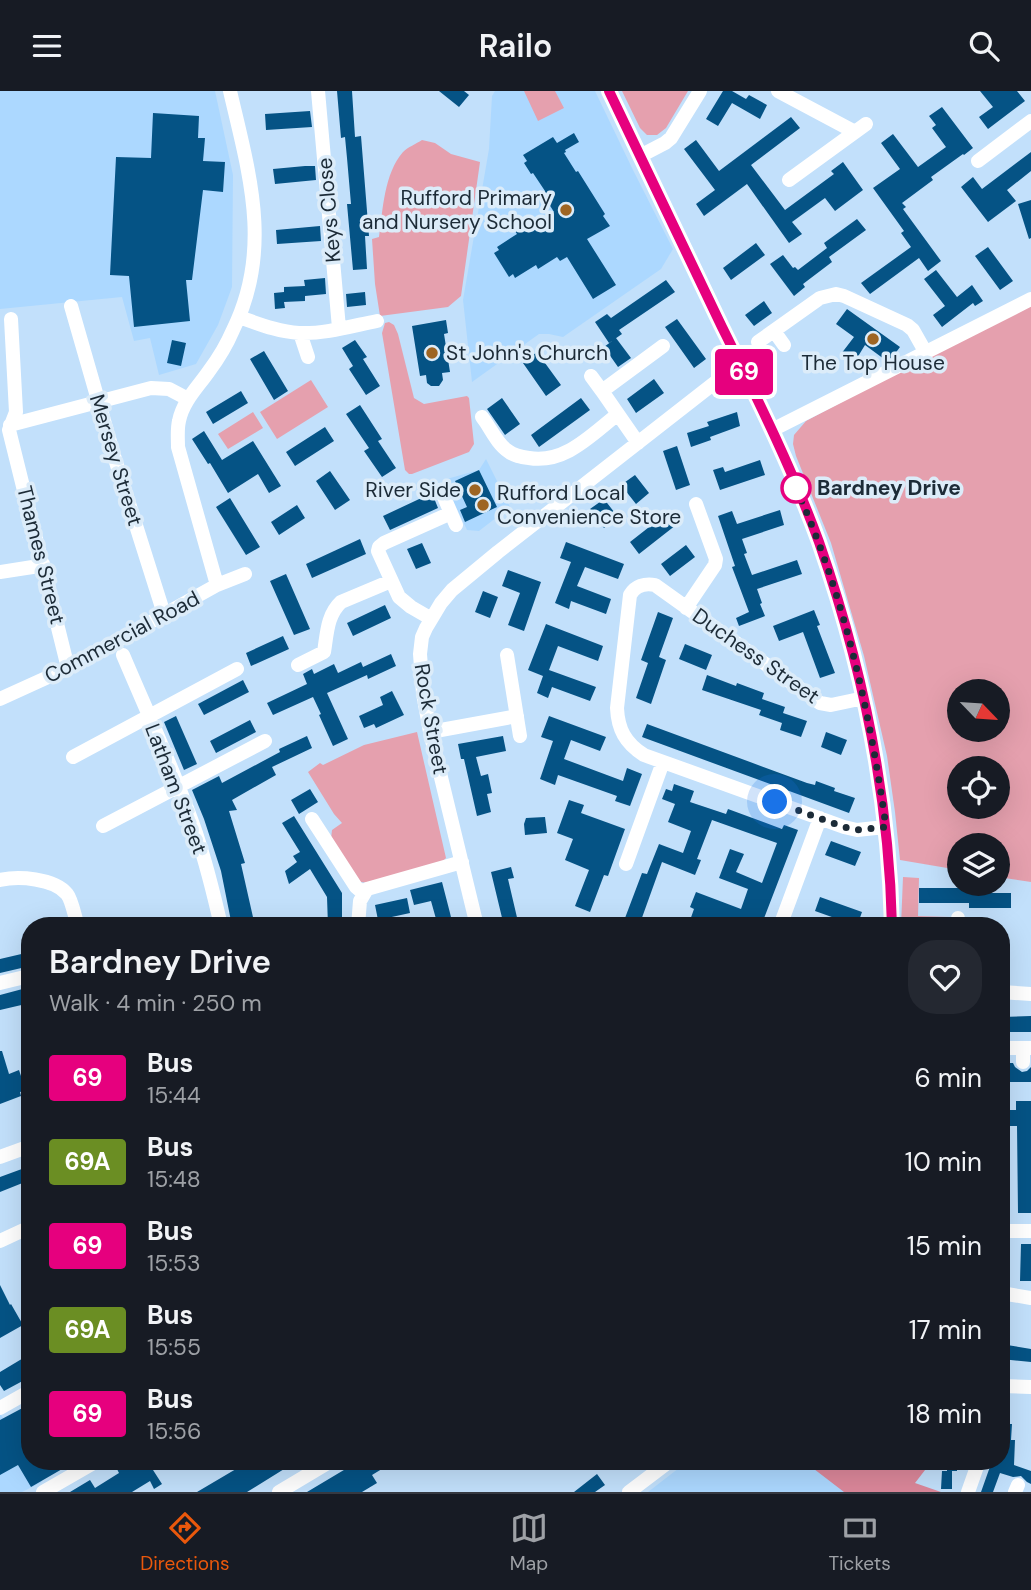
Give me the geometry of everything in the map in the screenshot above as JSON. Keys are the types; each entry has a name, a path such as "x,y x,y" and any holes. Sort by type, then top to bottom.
{"street":[{"path":"218,585 178,447 179,419 188,399 218,358 239,317 253,267 255,212 230,91"},
{"name":"Keys Close","path":"318,91 339,328"},
{"path":"609,91 772,430 818,540 839,603 876,755 886,827 892,917"},
{"path":"640,156 671,138 700,91"},
{"path":"778,91 860,128 789,180"},
{"path":"978,161 1031,121"},
{"path":"758,342 820,297 835,294 845,296 907,325 926,352"},
{"path":"772,430 1031,299"},
{"name":"Mersey Street","path":"71,306 164,614"},
{"path":"239,317 300,333 377,321"},
{"name":"Thames Street","path":"11,319 16,412 9,430 68,668"},
{"path":"774,331 784,345"},
{"path":"300,333 308,357"},
{"path":"602,391 655,361 663,346"},
{"name":"Rock Street","path":"475,917 423,693 420,655 422,637 430,618 452,590 740,363"},
{"path":"591,376 638,443"},
{"path":"10,425 151,388 169,389 188,399"},
{"path":"482,417 506,450 515,456 549,459 572,450 618,414"},
{"path":"430,618 399,597 378,551 384,543 454,519 441,490"},
{"path":"686,608 715,565 716,559 696,504"},
{"path":"0,572 39,566 43,563"},
{"name":"Commercial Road","path":"0,699 68,668 218,585 245,574"},
{"path":"298,665 324,652 329,620 341,602 391,580"},
{"name":"Duchess Street","path":"663,762 644,755 628,743 618,720 617,708 630,595 644,585 654,585 820,703 831,705 863,698"},
{"name":"Latham Street","path":"123,655 197,834 219,917"},
{"path":"507,655 520,736"},
{"path":"73,757 237,669"},
{"path":"430,732 517,716"},
{"path":"103,826 264,741"},
{"path":"633,859 663,762 857,830 886,827"},
{"path":"312,818 356,887 363,893"},
{"path":"783,917 820,818"},
{"path":"358,917 363,893 372,887 461,862"},
{"path":"0,880 14,877 49,882 68,895 75,917"},
{"path":"0,983 21,978"},
{"path":"1010,993 1031,995"},
{"path":"0,1157 21,1149"},
{"path":"0,1241 21,1231"},
{"path":"1010,1234 1031,1231"},
{"path":"1010,1295 1031,1299"},
{"path":"1010,1386 1031,1387"},
{"path":"0,1408 21,1396"},
{"path":"43,1492 81,1470"},
{"path":"279,1492 316,1470"},
{"path":"629,1492 658,1470"},
{"path":"968,1492 976,1470"}],"shaded area":[{"path":"0,91 215,91 233,175 232,287 218,325 196,364 159,375 150,338 134,341 122,297 0,309"},
{"name":"Rufford Primary and Nursery School","path":"495,91 595,91 673,249 661,269 563,337 539,334 472,382 463,300 489,149 492,96"},
{"path":"524,91 555,91 564,108 538,121"},
{"path":"622,91 688,91 666,128 657,135 647,135 640,128"},
{"path":"422,140 435,143 451,154 480,162 461,296 448,307 380,316 372,239 379,237 385,192 397,161 405,150"},
{"path":"1031,306 1031,882 1010,879 1010,833 947,833 947,868 900,860 887,756 864,656 831,543 793,444 794,435 806,421"},
{"path":"385,323 394,325 398,334 414,398 424,404 467,396 469,398 474,444 469,452 412,474 405,470 382,333"},
{"path":"311,380 328,407 277,439 260,412"},
{"path":"253,412 263,428 228,449 218,434"},
{"path":"486,459 510,507 479,531 467,530 443,480 479,470"},
{"path":"417,732 446,858 442,862 370,883 361,882 331,839 332,830 342,823 308,772 320,763 323,765 364,745"},
{"path":"903,877 919,878 918,916 950,917 901,917"},
{"path":"0,1413 21,1448 21,1470 35,1470 42,1482 22,1492 0,1492"},
{"path":"676,1470 832,1470 861,1492 648,1492"},
{"path":"815,1470 925,1470 915,1483 941,1492 844,1492"}],"building":[{"path":"337,91 352,91 355,137 361,136 369,236 365,236 367,269 353,270 347,204 351,204 347,158 345,137 341,138"},
{"path":"439,91 464,91 469,95 459,107"},
{"path":"723,91 732,91 746,99 749,95 767,105 760,119 732,103 718,126 706,119"},
{"path":"980,91 1017,91 1025,101 988,129 979,117 993,107"},
{"path":"942,107 973,148 931,177 933,180 902,203 906,207 903,209 941,261 928,271 919,258 870,294 861,283 911,247 901,233 904,231 873,188 900,169 881,143 893,134 918,167 946,147 932,128 936,125 929,116"},
{"path":"310,111 312,127 266,130 265,114"},
{"path":"153,113 199,116 198,138 205,138 203,161 225,162 223,192 203,190 192,280 186,280 190,321 134,327 129,276 110,275 116,157 151,158"},
{"path":"791,117 800,128 751,165 785,210 834,174 831,171 843,162 863,190 835,211 825,198 792,222 802,234 789,243 747,184 704,216 696,204 715,190 684,149 696,140 719,171"},
{"path":"574,133 579,142 564,153 576,172 578,171 610,226 587,239 616,285 593,299 567,257 560,261 557,257 538,269 536,265 515,278 513,274 509,277 494,253 499,250 497,247 517,234 515,231 526,224 529,228 554,212 542,193 545,191 524,163 527,161 523,155 553,137 557,143"},
{"path":"1031,152 1031,171 1007,190 1016,201 988,222 961,187 973,177 982,189"},
{"path":"315,166 316,180 275,184 273,169"},
{"path":"1031,200 1031,238 1029,239 1018,204"},
{"path":"857,219 866,230 829,257 832,262 803,284 805,287 794,296 770,264 783,255 793,268 798,270 827,248 824,243"},
{"path":"320,226 321,241 277,244 276,230"},
{"path":"756,243 765,255 731,280 723,268"},
{"path":"988,247 1013,281 1000,290 975,256"},
{"path":"936,270 957,297 972,285 983,301 975,306 973,303 942,327 933,315 945,306 924,279"},
{"path":"325,278 326,294 305,296 305,301 284,302 285,308 275,309 274,293 284,292 284,287 305,286 304,280"},
{"path":"666,280 675,292 619,330 622,334 609,343 595,322 607,314 611,318"},
{"path":"365,292 366,305 347,307 346,294"},
{"path":"764,301 772,313 754,326 745,315"},
{"name":"The Top House","path":"847,309 900,347 891,359 886,356 884,359 865,345 854,363 841,354 854,337 836,324"},
{"path":"677,319 706,359 694,368 665,327"},
{"name":"St John's Church","path":"446,320 448,333 444,334 450,372 442,373 443,380 439,386 431,386 427,383 426,375 420,376 412,326"},
{"path":"616,338 631,358 618,367 604,347"},
{"path":"172,340 186,343 181,366 167,363"},
{"path":"355,340 367,357 363,359 380,386 366,395 349,369 353,366 342,348"},
{"path":"264,351 288,391 274,400 250,359"},
{"path":"537,352 561,385 546,396 523,363"},
{"path":"654,379 664,393 636,413 627,399"},
{"path":"241,391 248,403 213,424 206,412"},
{"path":"502,398 520,424 505,435 487,409"},
{"path":"581,398 590,410 539,447 531,435"},
{"path":"360,405 382,439 378,441 396,468 382,477 364,451 369,448 346,414"},
{"path":"737,412 740,426 691,447 687,433 709,426 707,422"},
{"path":"325,427 334,441 295,466 286,452"},
{"path":"204,431 222,460 253,441 281,486 269,493 258,474 228,493 192,439"},
{"path":"677,446 690,485 676,490 663,451"},
{"path":"760,460 765,475 720,490 713,470 723,467 725,472"},
{"path":"479,470 497,507 465,522 460,510 467,507 455,481"},
{"path":"330,471 350,500 335,510 316,481"},
{"path":"635,475 649,493 636,504 621,485"},
{"path":"432,493 438,508 390,530 383,516"},
{"path":"230,498 260,547 246,555 216,507"},
{"path":"604,499 618,517 604,528 590,509"},
{"path":"297,505 305,518 279,535 271,522"},
{"path":"780,510 784,525 742,539 747,553 744,554 752,575 797,560 802,574 757,589 765,616 739,626 736,618 749,612 732,567 735,566 718,516 732,511 737,524"},
{"path":"667,513 676,525 639,554 630,542"},
{"path":"360,539 366,554 312,578 306,564"},
{"path":"566,542 624,564 618,579 585,567 577,586 611,599 606,614 571,601 569,609 555,603 571,562 560,558"},
{"path":"422,543 431,563 416,569 407,549"},
{"path":"686,545 695,557 670,576 661,564"},
{"path":"508,570 541,582 524,631 508,625 520,593 502,586"},
{"path":"286,574 310,629 294,635 270,581"},
{"path":"483,591 498,597 490,618 475,612"},
{"path":"385,605 391,618 353,636 347,623"},
{"path":"814,610 820,625 817,626 835,673 820,678 803,632 779,641 773,626"},
{"path":"658,612 673,618 659,657 666,660 651,704 636,698 648,663 641,660"},
{"path":"546,624 603,646 598,661 558,646 549,670 596,687 590,701 552,687 548,698 537,693 543,676 528,670"},
{"path":"283,636 289,649 251,666 246,653"},
{"path":"685,644 712,655 706,670 679,659"},
{"path":"391,654 396,666 368,679 367,675 327,693 348,739 333,746 313,697 273,715 267,703 307,684 303,674 312,669 314,674 334,664 338,673 361,662 363,667"},
{"path":"707,675 764,693 762,699 785,707 783,713 807,721 801,737 780,730 782,723 759,715 761,710 702,690"},
{"path":"243,680 249,692 204,715 198,704"},
{"path":"392,691 404,715 376,728 374,724 364,728 359,716 383,705 380,697"},
{"path":"176,716 197,764 184,770 164,722"},
{"path":"549,716 606,737 600,751 571,740 564,759 623,781 627,768 642,774 630,806 615,801 617,796 558,775 555,785 540,779 553,741 541,737"},
{"path":"250,720 256,732 216,753 210,741"},
{"path":"647,724 807,783 815,785 816,781 855,798 849,813 642,737"},
{"path":"826,732 847,740 841,755 821,747"},
{"path":"307,736 312,748 272,767 276,775 232,800 237,810 229,811 245,863 241,864 253,917 230,917 221,871 192,790 219,776 222,783 280,752 279,749"},
{"path":"503,736 506,751 476,757 481,776 488,774 492,793 487,794 491,812 477,816 458,744"},
{"path":"674,784 694,791 690,802 726,814 728,809 782,829 784,825 798,830 764,917 691,917 694,909 690,907 696,892 741,909 748,889 719,878 730,849 744,854 736,872 762,883 777,843 712,820 697,859 701,860 695,875 662,862 642,917 625,917 642,873 647,874 659,844 683,853 691,831 668,822 675,804 662,799 666,789 672,791"},
{"path":"310,789 318,802 299,814 291,800"},
{"path":"569,800 584,805 581,813 625,829 608,876 604,875 590,912 575,906 589,870 565,860 573,839 557,833"},
{"path":"294,816 342,893 342,917 328,917 327,897 310,869 289,884 285,871 297,862 293,856 300,852 282,823"},
{"path":"545,817 547,833 525,835 526,818"},
{"path":"831,841 861,852 855,866 825,855"},
{"path":"511,867 514,878 508,879 517,917 502,917 491,872"},
{"path":"442,882 451,917 435,917 431,901 414,905 410,890"},
{"path":"919,888 947,888 947,896 1010,896 1011,893 1011,908 969,908 969,903 919,903"},
{"path":"820,897 862,912 860,917 832,917 815,911"},
{"path":"407,898 410,913 377,917 375,905"},
{"path":"21,954 21,968 0,973 0,959"},
{"path":"21,989 21,1005 0,1010 0,995"},
{"path":"1031,1016 1031,1032 1010,1032 1010,1017"},
{"path":"2,1051 9,1074 19,1070 21,1096 0,1104"},
{"path":"1010,1063 1022,1072 1031,1067 1031,1082 1010,1082"},
{"path":"1016,1101 1031,1101 1031,1213 1018,1213 1017,1126 1010,1126 1010,1110 1016,1110"},
{"path":"21,1169 21,1184 0,1192 0,1177"},
{"path":"1021,1244 1031,1244 1031,1281 1020,1281"},
{"path":"0,1285 21,1322 21,1326 0,1338"},
{"path":"1010,1346 1031,1349 1031,1362 1010,1360"},
{"path":"21,1359 21,1382 4,1391 0,1385 0,1372"},
{"path":"21,1409 21,1470 60,1470 31,1487 18,1465 0,1475 0,1420"},
{"path":"1010,1424 1012,1424 1011,1440 1015,1440 1014,1465 1031,1471 1031,1484 1021,1476 1013,1477 1000,1473 993,1492 981,1492 989,1470 1010,1470"},
{"path":"118,1470 153,1470 162,1484 154,1489 150,1481 132,1492 70,1492 90,1480 95,1488 119,1473"},
{"path":"234,1470 282,1470 247,1492 197,1492"},
{"path":"344,1470 380,1470 372,1475 377,1483 362,1492 307,1492"},
{"path":"957,1470 952,1471 952,1489 941,1489 942,1471"},
{"path":"597,1474 605,1485 595,1492 574,1492"}],"bus line":[{"name":"69","path":"609,91 772,430 818,540 839,603 876,755 886,827 892,917"}],"place":[{"name":"Rufford Primary and Nursery School","path":"566,210"},
{"name":"The Top House","path":"873,339"},
{"name":"St John's Church","path":"432,353"},
{"name":"Bardney Drive","path":"796,488"},
{"name":"River Side","path":"475,490"},
{"name":"Rufford Local Convenience Store","path":"483,505"}],"route":[{"path":"775,802 857,830 886,827 876,755 839,603 818,540 796,488"}]}
